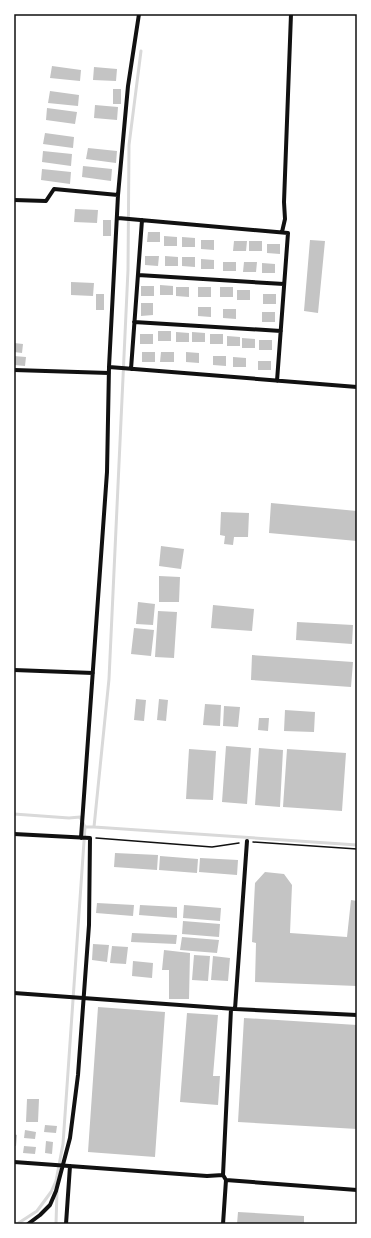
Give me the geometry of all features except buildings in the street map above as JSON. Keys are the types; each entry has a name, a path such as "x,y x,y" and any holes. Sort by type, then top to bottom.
{"street":[{"path":"81,838 107,472 109,367 118,218 118,195 128,86 139,14"},
{"path":"282,232 285,219 284,202 290,14"},
{"path":"14,200 46,201 54,189 118,195"},
{"path":"118,218 288,233 277,381"},
{"path":"131,369 142,220"},
{"path":"138,275 284,284"},
{"path":"134,322 281,331"},
{"path":"109,367 357,387"},
{"path":"14,370 109,373"},
{"path":"14,670 93,673"},
{"path":"14,834 90,838 89,925 78,1075 70,1138 56,1192 50,1205 28,1224"},
{"path":"223,1224 226,1180 223,1176 233,1009 247,842"},
{"path":"14,993 233,1009 357,1015"},
{"path":"14,1162 223,1176"},
{"path":"66,1224 70,1166"},
{"path":"226,1180 357,1190"}],"path":[{"path":"90,838 212,847 247,842 357,849"}],"waterway":[{"path":"94,827 109,679 128,270 129,145 141,51"},
{"path":"14,814 69,818 80,817 85,827 63,1144 56,1181 51,1192 37,1211 17,1224"},
{"path":"85,827 357,845"},
{"path":"56,1224 57,1191"}]}
